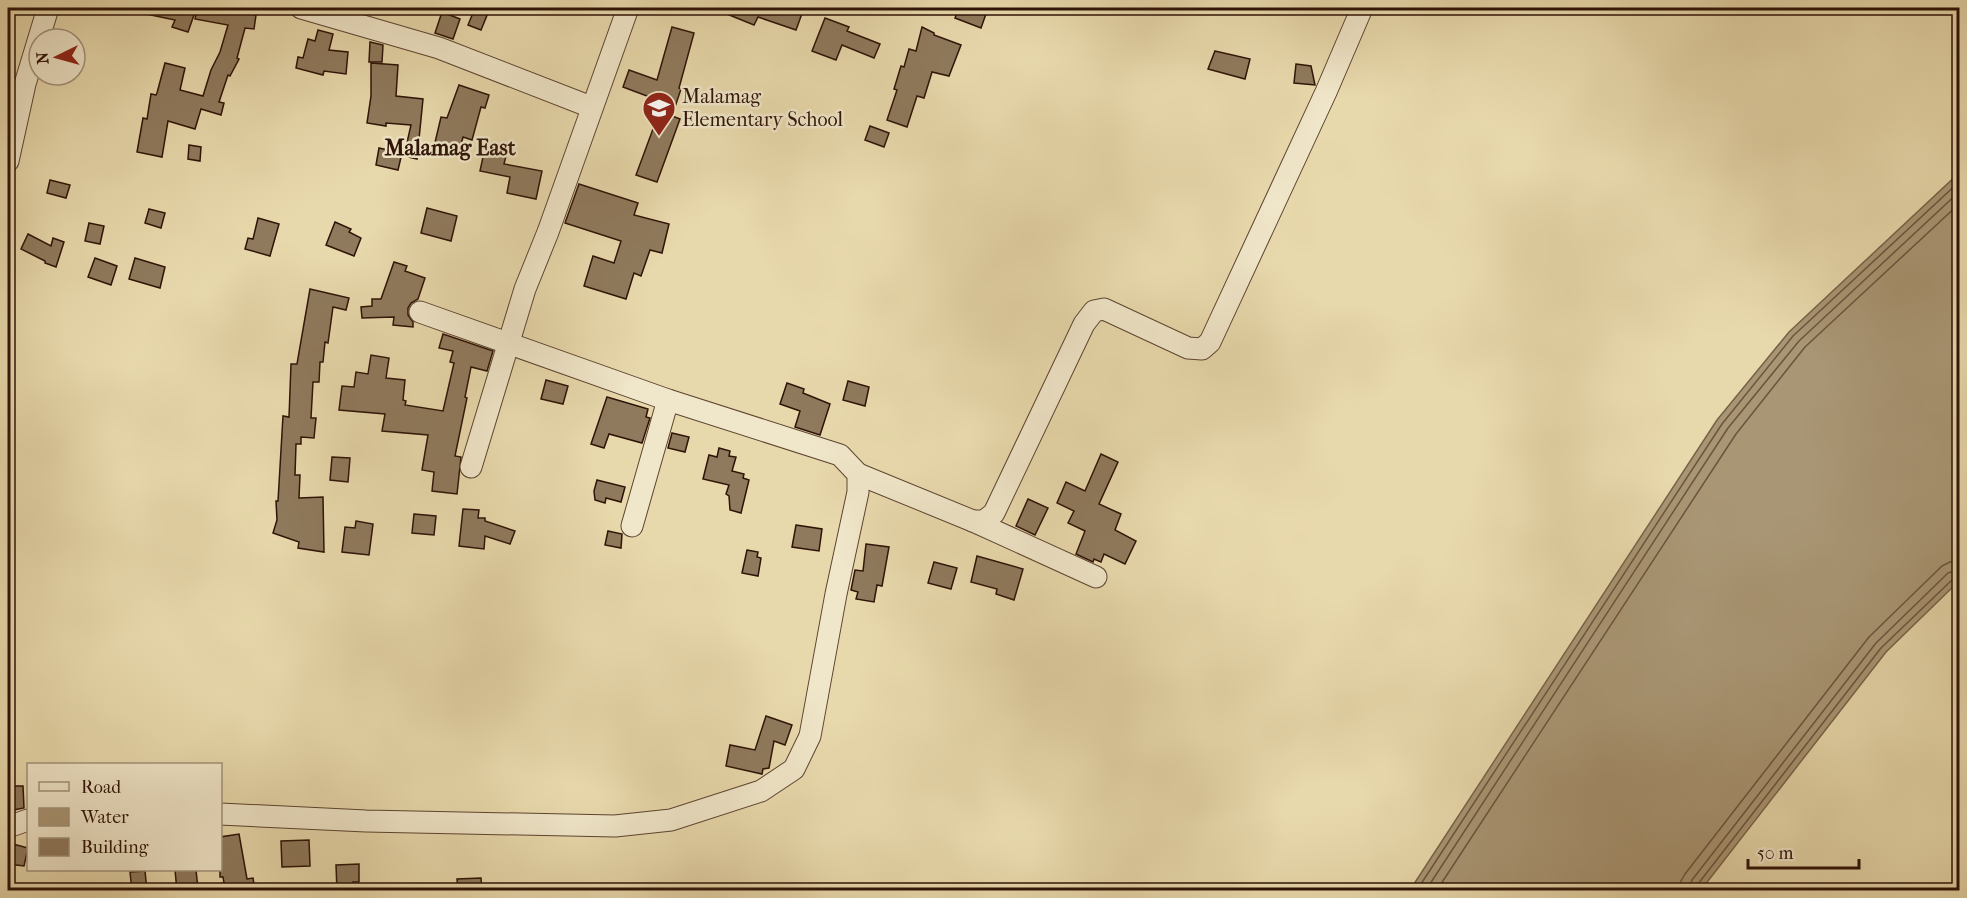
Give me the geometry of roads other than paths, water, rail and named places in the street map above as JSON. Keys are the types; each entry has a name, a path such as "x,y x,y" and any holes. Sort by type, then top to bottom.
{"street":[{"path":"8,161 25,84 48,8"},
{"path":"301,8 439,48 591,107"},
{"path":"471,467 525,289 548,232 628,8"},
{"path":"973,521 984,521 994,513 1084,324 1095,311 1104,309 1188,348 1202,349 1210,342 1326,92 1362,8"},
{"path":"420,312 668,400 840,455 858,474 973,521 1096,577"},
{"path":"632,526 668,400"},
{"path":"222,814 366,821 615,826 671,820 761,791 794,769 810,736 836,594 858,492 858,474"},
{"path":"8,827 27,820"}],"water":[{"path":"1959,173 1959,581 1886,652 1701,890 1410,890 1717,420 1789,332"}],"place":[{"name":"Malamag Elementary School","path":"659,137"}],"district":[{"name":"Malamag East","path":"450,148"}]}
